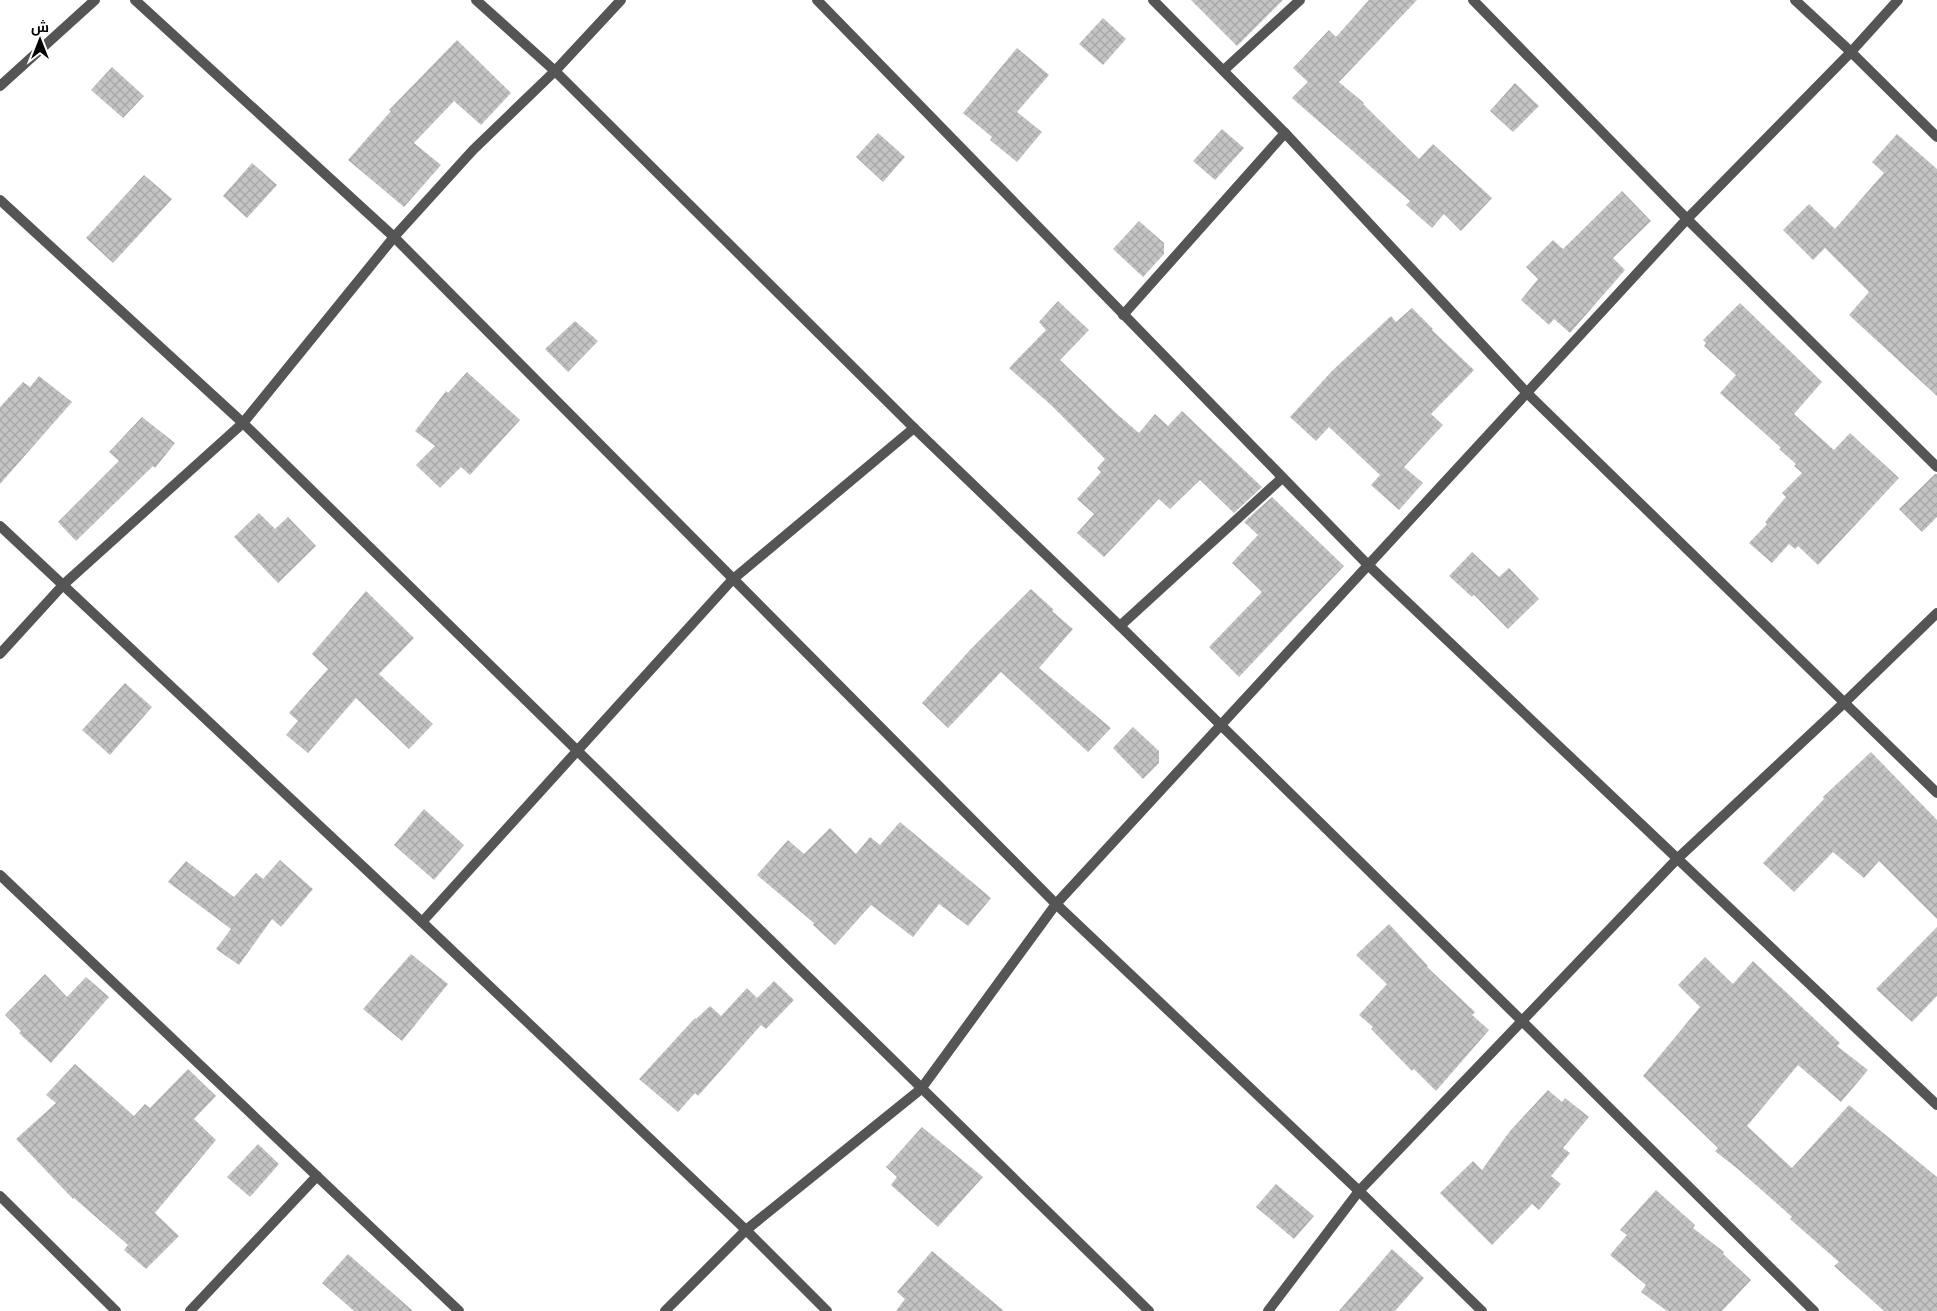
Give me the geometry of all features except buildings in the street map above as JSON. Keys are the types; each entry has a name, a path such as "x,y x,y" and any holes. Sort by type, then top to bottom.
{"street":[{"path":"0,86 95,0"},
{"path":"135,0 394,237 732,580 1056,904 1359,1191 1482,1311"},
{"path":"476,0 555,71 914,428 1120,626 1814,1311"},
{"path":"0,654 63,584 243,423 394,237 473,150 555,71 621,0"},
{"path":"817,0 1368,565 1937,1105"},
{"path":"1153,0 1285,132 1527,393 1937,793"},
{"path":"1224,70 1300,0"},
{"path":"1473,0 1687,219 1937,467"},
{"path":"1795,0 1937,137"},
{"path":"665,1311 746,1230 922,1088 1056,904 1687,219 1851,52 1898,0"},
{"path":"1123,315 1285,132"},
{"path":"0,200 243,423 1150,1311"},
{"path":"422,922 732,580 914,428"},
{"path":"1120,626 1282,478"},
{"path":"0,526 422,922 746,1230 826,1311"},
{"path":"1268,1311 1359,1191 1678,859 1937,613"},
{"path":"0,875 458,1311"},
{"path":"190,1311 317,1176"},
{"path":"0,1196 116,1311"}]}
